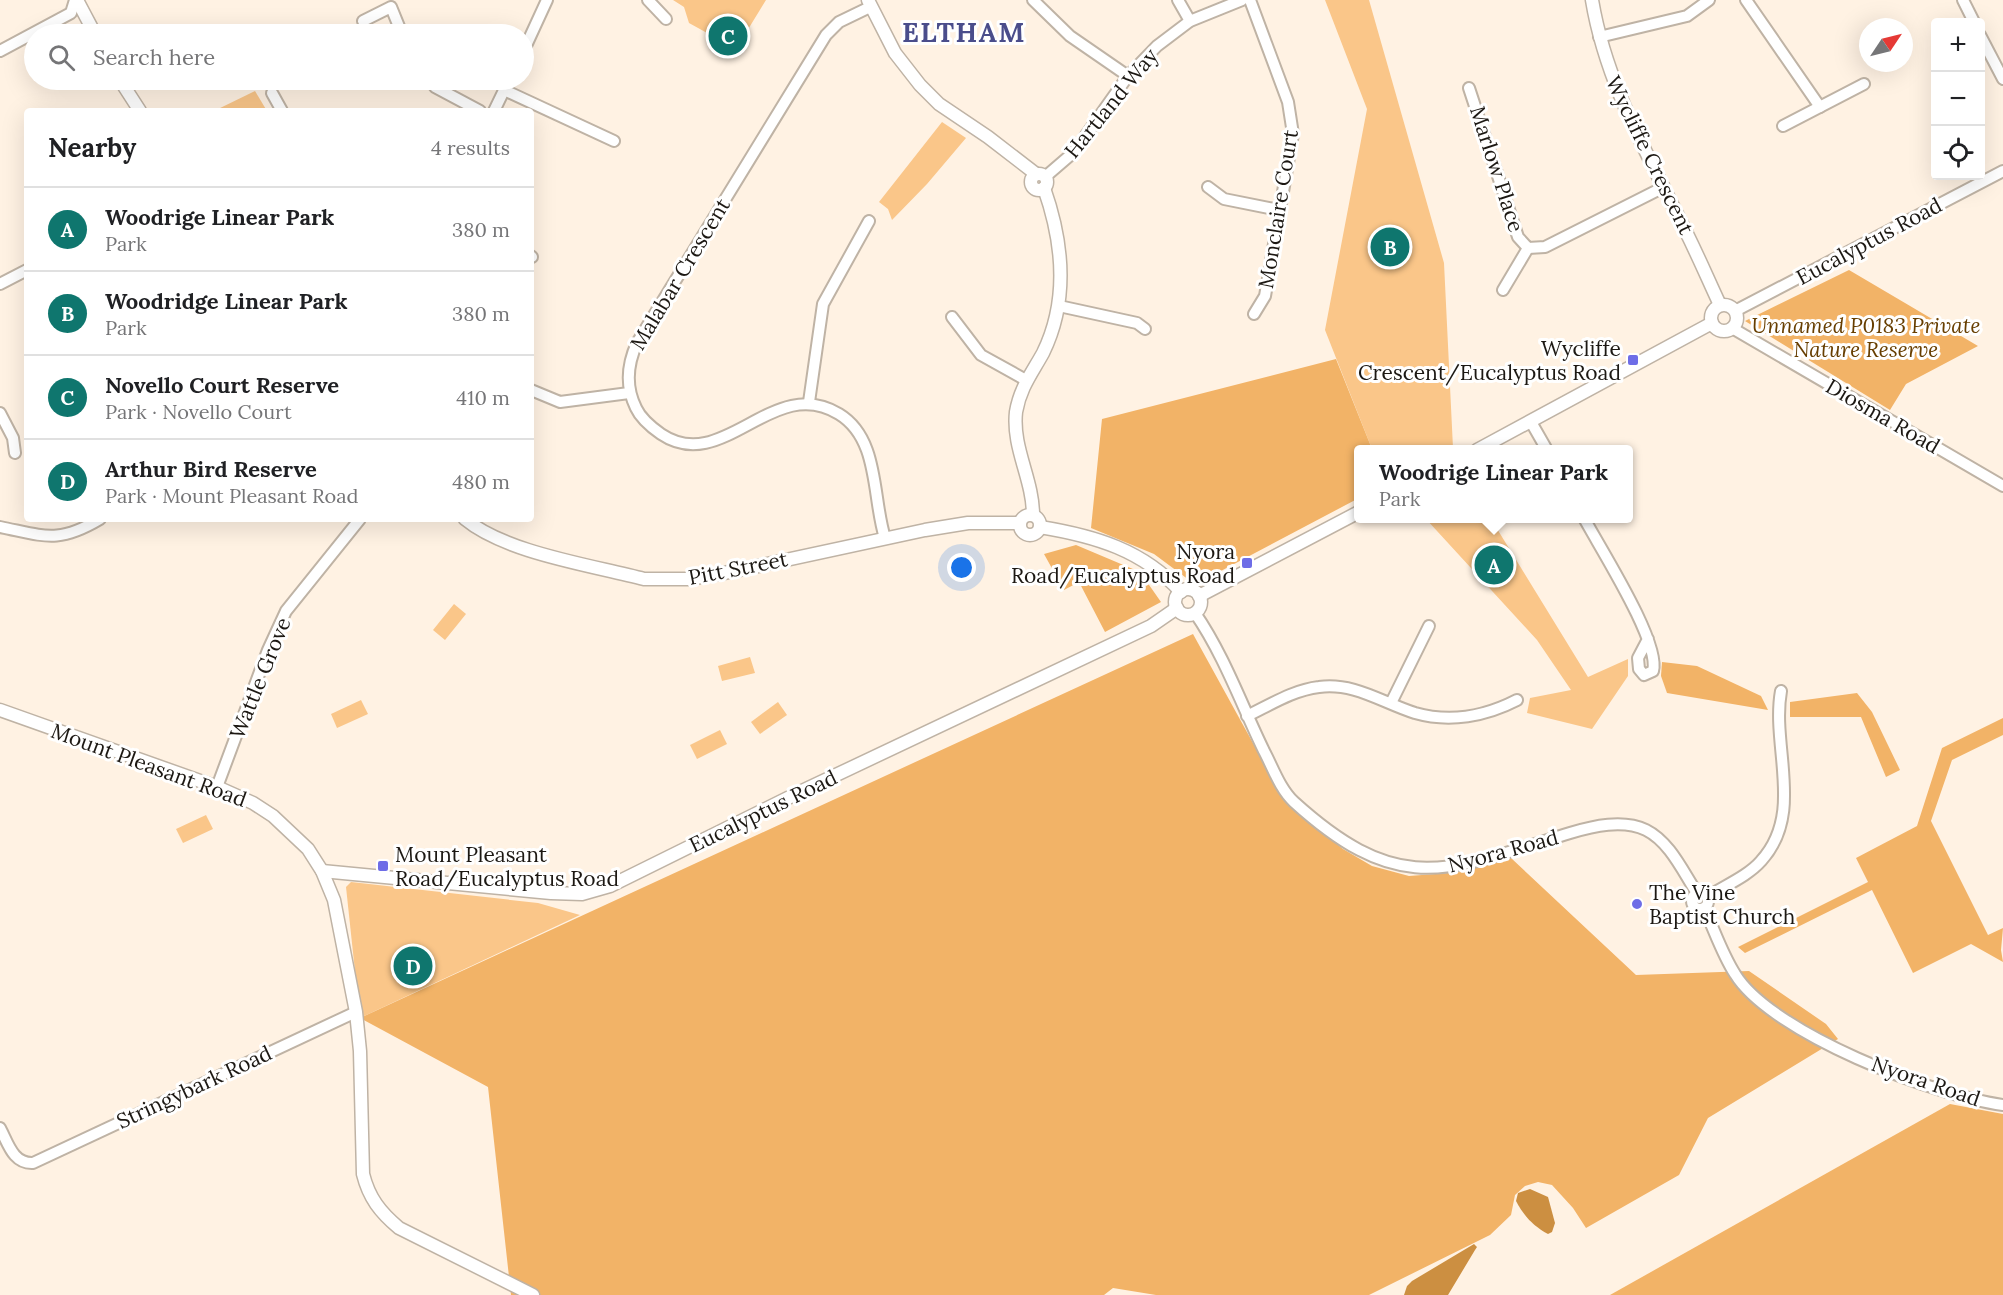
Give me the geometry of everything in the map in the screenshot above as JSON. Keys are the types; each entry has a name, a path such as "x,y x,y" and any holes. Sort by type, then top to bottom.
{"street":[{"path":"50,24 71,13 76,0"},
{"path":"76,0 89,24"},
{"path":"534,28 547,0"},
{"path":"648,0 666,19"},
{"path":"1033,0 1070,36 1128,76"},
{"path":"1178,0 1190,21"},
{"name":"Hartland Way","path":"1039,182 1080,146 1128,76 1157,46 1190,21 1242,0"},
{"name":"Monclaire Court","path":"1250,0 1292,119 1293,134 1265,296 1254,314"},
{"name":"Wycliffe Crescent","path":"1592,0 1599,37 1618,94 1703,265 1720,305"},
{"path":"1599,37 1687,16 1709,0"},
{"path":"1746,0 1820,107"},
{"path":"1963,0 1972,18"},
{"path":"869,3 895,53 920,85 939,104 1006,150 1039,182 1053,216 1060,256 1059,306 1042,355 1019,396 1015,428 1033,498 1033,515"},
{"name":"Malabar Crescent","path":"809,402 783,408 722,438 699,444 665,437 649,426 637,412 629,393 630,357 826,35 839,22 869,3"},
{"path":"363,21 391,6 398,24"},
{"path":"0,51 24,38"},
{"path":"1985,45 2003,80"},
{"path":"1783,126 1864,84"},
{"name":"Marlow Place","path":"1470,88 1518,237 1528,248 1545,248 1664,187"},
{"path":"126,90 138,108"},
{"path":"441,90 474,108"},
{"path":"496,108 504,90"},
{"path":"517,90 614,141"},
{"path":"272,93 280,108"},
{"name":"Eucalyptus Road","path":"1735,311 2003,171"},
{"path":"1208,187 1224,200 1279,210"},
{"path":"870,221 822,304 809,402 840,415 860,435 867,448 885,538"},
{"name":"Marlow Place","path":"1503,290 1528,248"},
{"path":"0,284 24,272"},
{"path":"1720,305 1729,306 1735,311 1737,318 1732,328 1721,330 1712,323 1713,310 1720,305"},
{"path":"1059,306 1137,323 1145,329"},
{"path":"952,317 981,355 1026,380"},
{"path":"1487,445 1712,323"},
{"name":"Diosma Road","path":"1732,328 2003,486"},
{"path":"534,391 560,402 629,393"},
{"path":"0,413 13,438 15,453"},
{"path":"1531,422 1544,445"},
{"path":"1033,515 1039,519 1040,527 1036,534 1028,536 1021,531 1020,523 1024,516 1033,515"},
{"path":"1199,596 1354,515"},
{"path":"0,527 55,537 85,528 95,522"},
{"name":"Wattle Grove","path":"217,787 268,650 286,611 358,522"},
{"name":"Pitt Street","path":"470,522 495,538 523,547 644,579 663,581 735,571 885,538 968,523 1020,523"},
{"path":"1586,523 1648,639"},
{"path":"1040,527 1082,534 1149,561 1181,591"},
{"path":"1190,589 1199,596 1201,605 1195,613 1185,615 1177,608 1176,599 1181,591 1190,589"},
{"name":"Eucalyptus Road","path":"322,870 551,893 582,894 610,886 1151,626 1177,608"},
{"name":"Nyora Road","path":"1195,613 1204,626 1288,796 1345,842 1374,859 1411,869 1463,865 1586,829 1620,825 1646,830 1672,854 1703,899 1735,975 1749,992 1805,1032 1848,1054 1937,1090 1978,1101 2003,1104"},
{"path":"1391,703 1429,626"},
{"path":"1247,716 1292,694 1320,687 1347,688 1416,713 1463,717 1493,712 1517,700"},
{"path":"1703,899 1761,862 1782,825 1785,795 1778,708 1781,690"},
{"name":"Mount Pleasant Road","path":"0,710 217,787 273,816 308,849 322,870 334,900 356,1012 363,1174 374,1204 399,1228 533,1295"},
{"name":"Stringybark Road","path":"0,1128 16,1157 24,1163 33,1163 356,1012"}],"shaded area":[{"path":"673,0 766,0 736,49 689,23 684,7"},
{"path":"1325,0 1369,0 1444,263 1453,445 1370,445 1325,330 1367,109"},
{"path":"255,91 265,108 220,108"},
{"path":"942,122 966,138 927,184 892,220 888,209 879,202"},
{"path":"1430,523 1493,523 1588,677 1628,659 1628,676 1592,729 1527,713 1530,698 1571,690 1537,640"},
{"path":"454,604 466,614 445,640 433,630"},
{"path":"750,657 755,673 722,681 718,666"},
{"path":"361,700 368,714 337,728 331,714"},
{"path":"778,702 787,715 760,734 751,722"},
{"path":"720,730 727,744 697,759 690,745"},
{"path":"206,815 213,829 183,843 176,829"},
{"path":"351,882 538,903 580,915 360,1018 346,887"},
{"path":"1530,1189 1548,1197 1555,1223 1552,1232 1548,1234 1529,1220 1516,1201 1518,1193"},
{"path":"1474,1244 1477,1247 1448,1295 1404,1295 1407,1286 1412,1281"}],"green space":[{"name":"Unnamed P0183 Private Nature Reserve","path":"1849,270 1978,346 1906,384 1890,410 1745,321"},
{"path":"1336,359 1370,445 1354,445 1354,501 1200,582 1189,580 1154,554 1091,528 1102,419"},
{"path":"1076,545 1140,572 1161,602 1105,632 1079,582 1064,590 1044,554"},
{"path":"1193,634 1286,803 1343,849 1372,866 1409,876 1461,872 1511,858 1636,975 1749,971 1826,1024 1838,1039 1708,1118 1679,1175 1586,1228 1573,1208 1552,1185 1538,1182 1525,1186 1515,1195 1511,1215 1490,1235 1369,1295 1156,1295 1113,1288 1104,1295 511,1295 488,1087 360,1018"},
{"path":"1662,662 1697,666 1761,696 1768,710 1667,693 1661,676"},
{"path":"1857,693 1872,712 1900,770 1886,777 1861,717 1790,717 1790,702"},
{"path":"2003,718 2003,735 1952,760 1931,821 1988,935 2003,928 2001,950 2003,962 1971,944 1913,973 1872,890 1745,953 1738,947 1868,882 1856,858 1917,826 1942,748"},
{"path":"1950,1104 2003,1114 2003,1295 1610,1295"}],"place":[{"name":"Novello Court Reserve","path":"728,36"},
{"name":"Woodridge Linear Park","path":"1390,247"},
{"name":"Wycliffe Crescent/Eucalyptus Road","path":"1633,360"},
{"name":"Nyora Road/Eucalyptus Road","path":"1247,563"},
{"name":"Woodrige Linear Park","path":"1494,565"},
{"name":"Mount Pleasant Road/Eucalyptus Road","path":"383,866"},
{"name":"The Vine Baptist Church","path":"1637,904"},
{"name":"Arthur Bird Reserve","path":"413,966"}],"district":[{"name":"ELTHAM","path":"964,32"}]}
